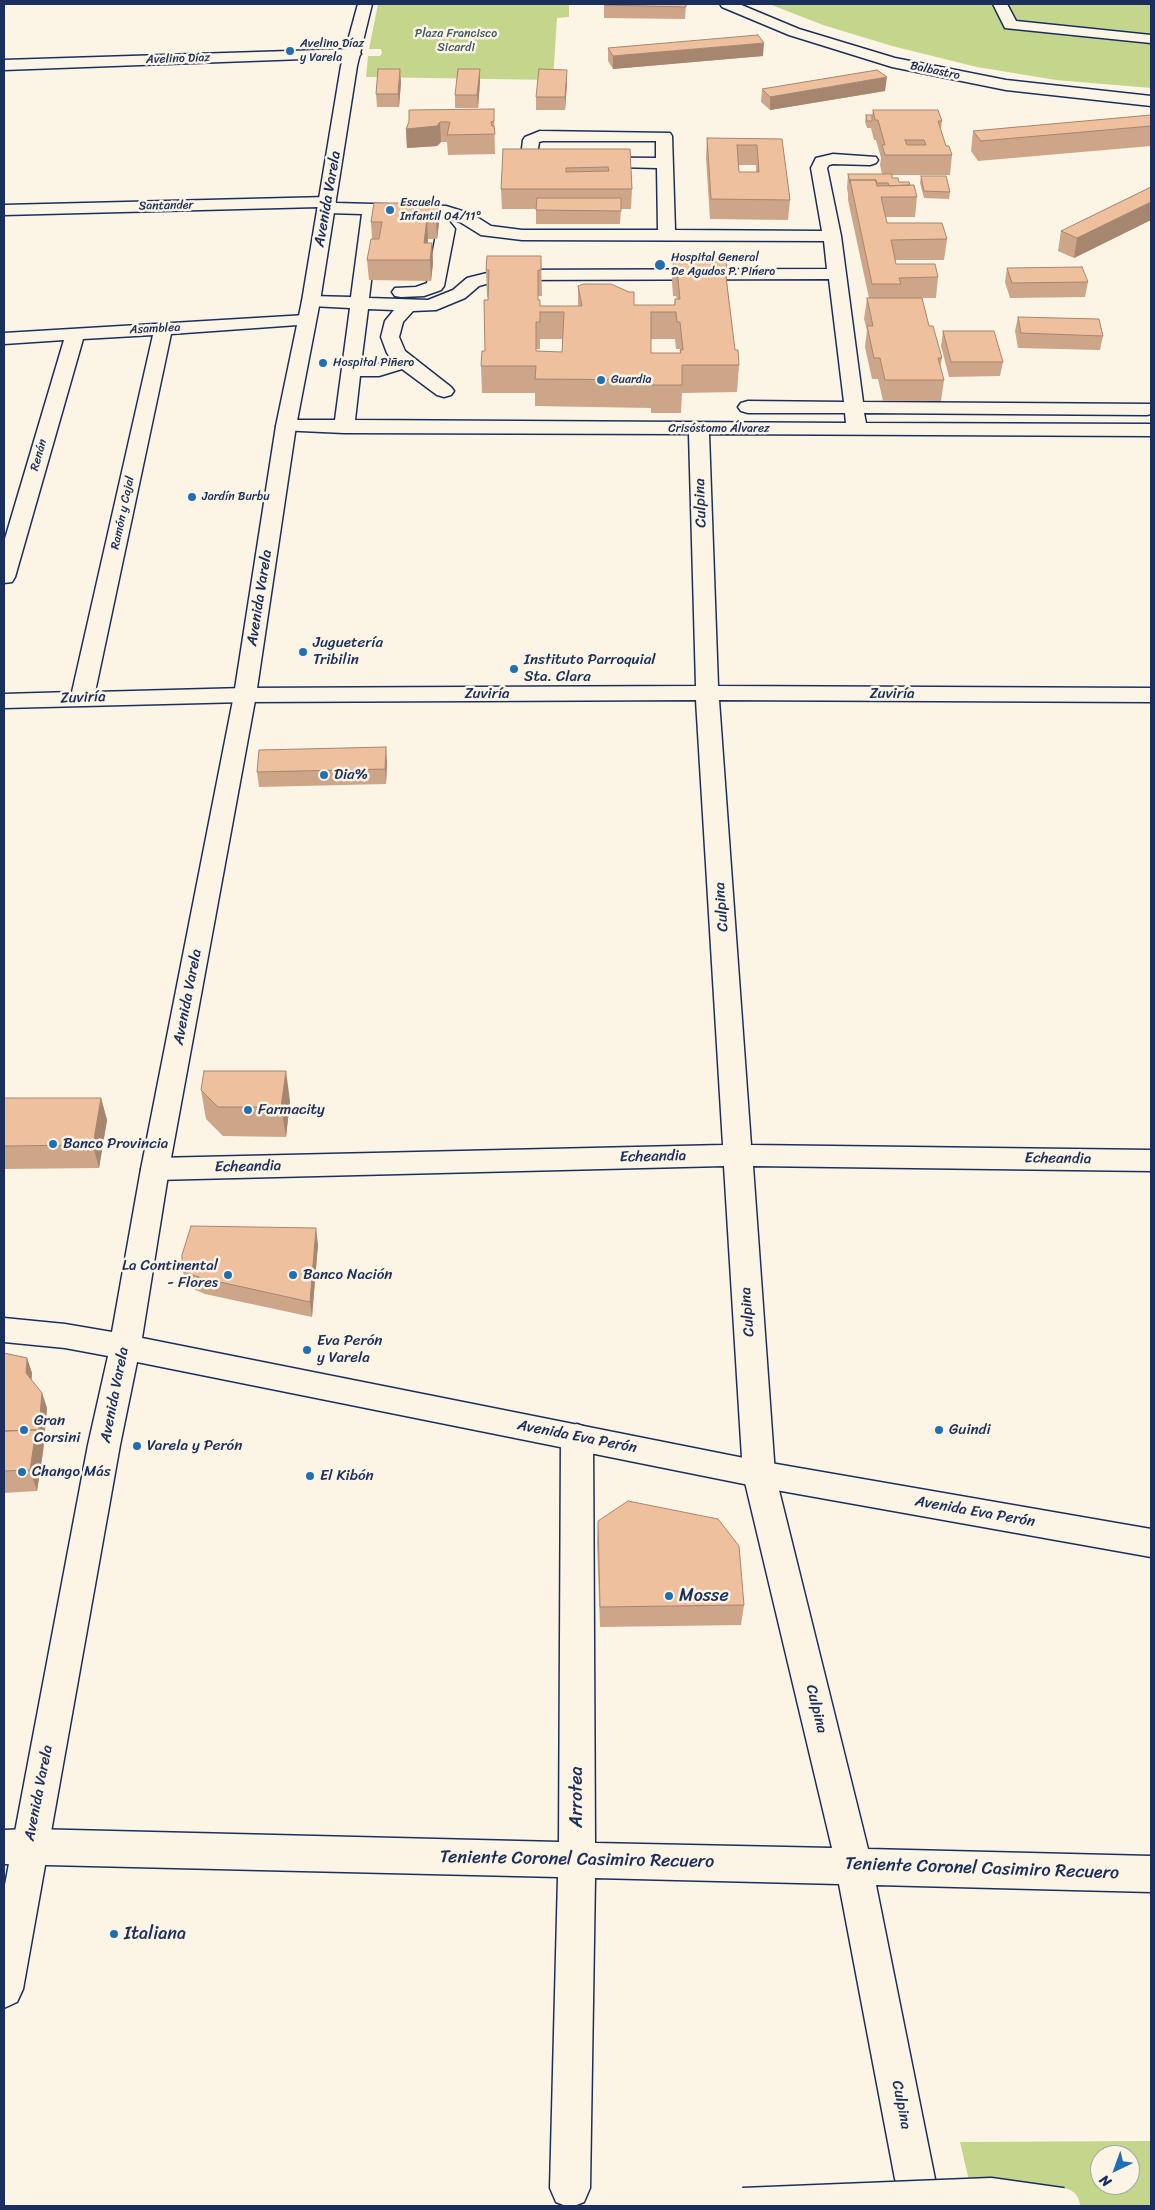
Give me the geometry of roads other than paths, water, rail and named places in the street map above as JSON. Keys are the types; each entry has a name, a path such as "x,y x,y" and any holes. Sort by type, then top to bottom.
{"street":[{"name":"Avenida Varela","path":"4,1989 17,1847 125,1346 155,1169 245,695 286,426 312,295 353,54 365,4"},
{"name":"Balbastro","path":"727,4 794,32 841,48 902,64 1006,85 1151,101"},
{"path":"1000,4 1010,25 1151,39"},
{"name":"Avelino Díaz","path":"4,65 353,54"},
{"path":"665,163 540,162 529,157 531,140 540,136 664,136 665,163 667,234"},
{"path":"857,429 832,236 819,168 822,161 833,159 870,160"},
{"name":"Santander","path":"4,210 327,210 371,214"},
{"path":"371,214 446,211 466,218 487,247"},
{"path":"344,426 371,214"},
{"path":"312,295 360,297 418,292 435,286 446,229 441,223 371,214"},
{"path":"473,282 487,247 522,235 832,236"},
{"path":"360,297 408,306 430,306 459,294 473,282 498,275 837,274"},
{"path":"408,306 394,321 390,337 396,353 444,391"},
{"name":"Asamblea","path":"4,338 306,320"},
{"name":"Ramón y Cajal","path":"82,698 164,329"},
{"name":"Renán","path":"4,577 75,333"},
{"path":"350,370 379,370 405,362"},
{"path":"748,407 1147,410"},
{"name":"Crisóstomo Álvarez","path":"286,426 1151,430"},
{"name":"Culpina","path":"699,428 707,693 759,1474 854,1866 915,2178"},
{"name":"Zuviría","path":"4,701 245,695 707,693 1151,695"},
{"name":"Echeandia","path":"155,1169 738,1155 1151,1160"},
{"name":"Avenida Eva Perón","path":"4,1330 65,1336 125,1346 759,1474 1151,1543"},
{"name":"Arrotea","path":"570,2188 577,1860 577,1437"},
{"name":"Teniente Coronel Casimiro Recuero","path":"17,1847 1151,1874"},
{"path":"743,2206 992,2196 1062,2206"}],"place":[{"name":"Avelino Díaz y Varela","path":"290,51"},
{"name":"Escuela Infantil 04/11°","path":"390,210"},
{"name":"Hospital General De Agudos P. Pińero","path":"660,265"},
{"name":"Hospital Piñero","path":"323,363"},
{"name":"Guardia","path":"601,380"},
{"name":"Jardín Burbu","path":"192,497"},
{"name":"Juguetería Tribilin","path":"303,652"},
{"name":"Instituto Parroquial Sta. Clara","path":"514,669"},
{"name":"Dia%","path":"324,775"},
{"name":"Farmacity","path":"248,1110"},
{"name":"Banco Provincia","path":"53,1144"},
{"name":"La Continental - Flores","path":"228,1275"},
{"name":"Banco Nación","path":"293,1275"},
{"name":"Eva Perón y Varela","path":"307,1350"},
{"name":"Gran Corsini","path":"24,1430"},
{"name":"Guindi","path":"939,1430"},
{"name":"Varela y Perón","path":"137,1446"},
{"name":"Chango Más","path":"22,1472"},
{"name":"El Kibón","path":"310,1476"},
{"name":"Mosse","path":"669,1596"},
{"name":"Italiana","path":"114,1934"}],"park label":[{"name":"Plaza Francisco Sicardi","path":"456,41"}]}
